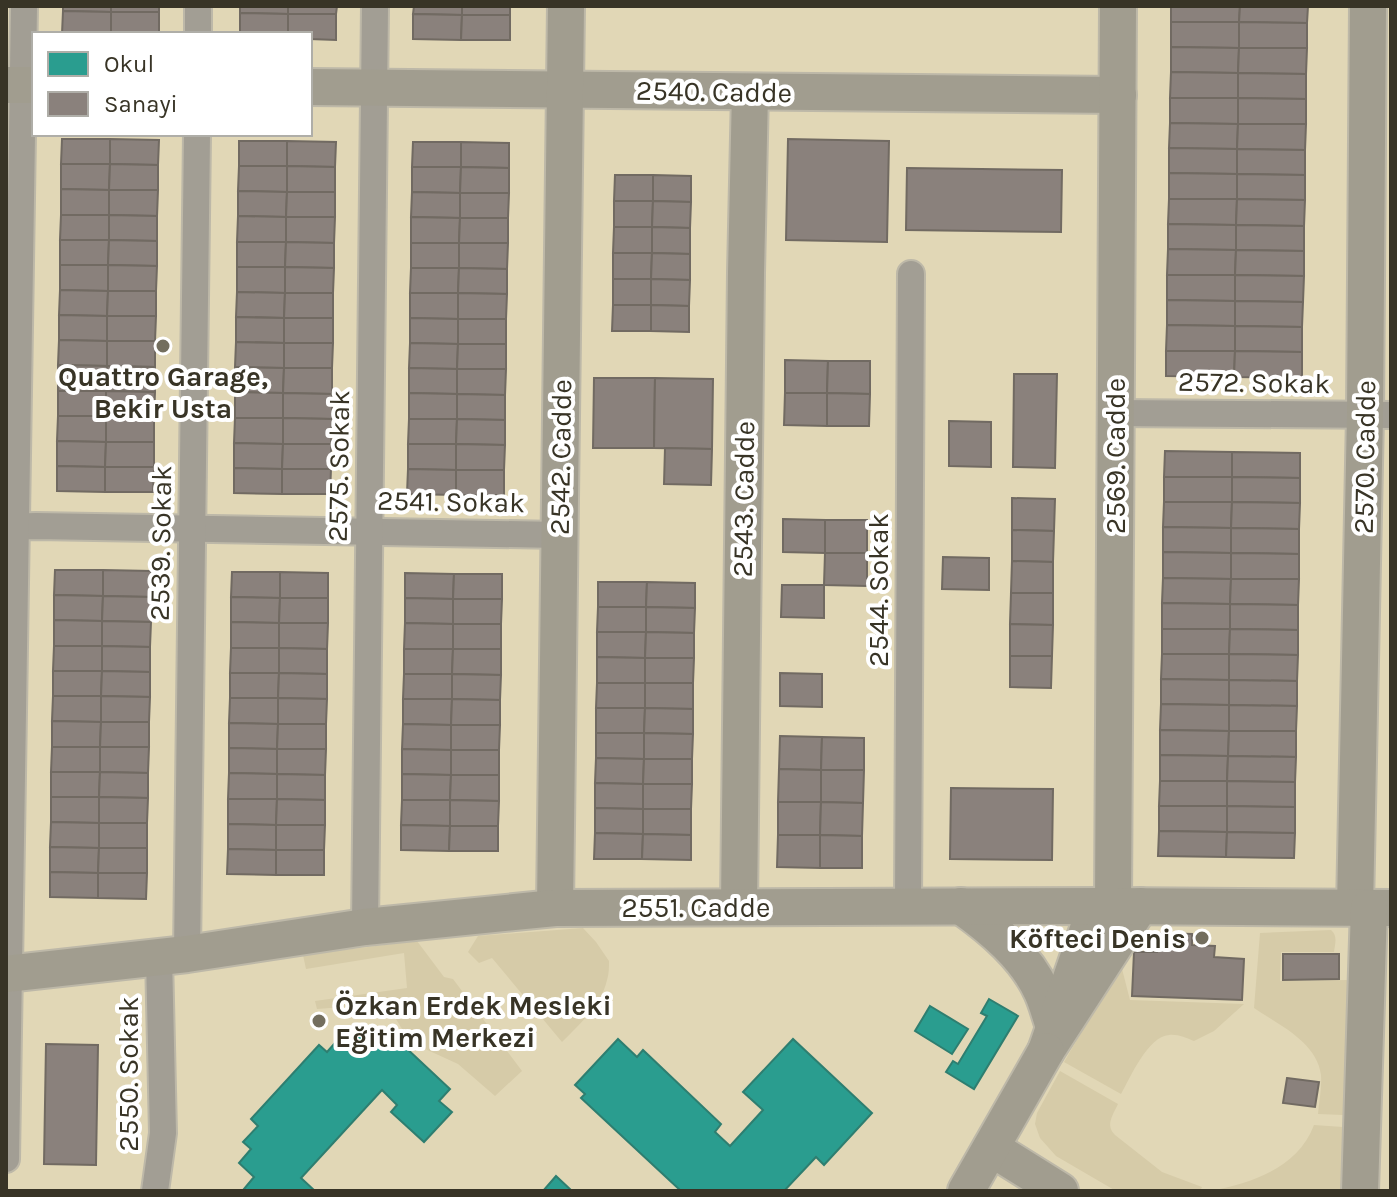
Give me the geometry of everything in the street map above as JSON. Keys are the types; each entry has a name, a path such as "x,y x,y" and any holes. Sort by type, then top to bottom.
{"street":[{"path":"6,1159 10,528 24,6"},
{"path":"198,6 198,32"},
{"name":"2575. Sokak","path":"365,927 375,6"},
{"name":"2542. Cadde","path":"555,908 566,6"},
{"name":"2569. Cadde","path":"966,1191 1050,1039 1116,906 1118,6"},
{"name":"2570. Cadde","path":"1360,1191 1371,908 1378,415 1368,6"},
{"name":"2540. Cadde","path":"312,87 1118,95"},
{"name":"2543. Cadde","path":"739,907 750,92"},
{"name":"2539. Sokak","path":"173,955 192,530 197,136"},
{"name":"2544. Sokak","path":"908,906 911,274"},
{"name":"2572. Sokak","path":"1116,413 1378,415"},
{"name":"2541. Sokak","path":"10,528 559,535"},
{"path":"961,906 1000,938 1035,978 1043,994 1050,1039"},
{"name":"2551. Cadde","path":"7,974 173,955 365,927 555,908 1371,908"},
{"name":"2550. Sokak","path":"155,1191 163,1133 173,955"},
{"path":"991,1148 1060,1191"}],"shaded area":[{"path":"6,6 1391,6 1391,1191 6,1191"},
{"path":"583,928 609,961 608,975 595,1006 562,1042 492,958 479,963 468,952 478,936"},
{"path":"1331,930 1335,937 1334,952 1281,952 1280,981 1348,980 1343,1115 1318,1114 1321,1075 1312,1053 1285,1028 1254,1008 1260,933"},
{"path":"417,941 444,977 453,979 522,1071 495,1096 458,1064 410,1042 388,1006 317,1009 315,1001 407,988 404,953 306,969 303,955"},
{"path":"1121,965 1130,1000 1244,1004 1214,1031 1194,1041 1172,1035 1154,1042 1140,1059 1121,1094 1064,1062"},
{"path":"1060,1071 1118,1104 1110,1124 1115,1135 1162,1172 1202,1187 1200,1191 1116,1191 1056,1156 1040,1138 1035,1124 1037,1113"},
{"path":"1314,1125 1343,1127 1341,1191 1211,1191 1257,1178 1285,1163 1307,1140"}],"building: Okul":[{"path":"989,999 1018,1016 974,1089 946,1072 953,1061 958,1064 987,1016 981,1013"},
{"path":"930,1006 968,1029 952,1054 915,1031"},
{"name":"Özkan Erdek Mesleki Eğitim Merkezi","path":"362,1029 378,1044 389,1032 450,1089 439,1101 452,1112 424,1142 391,1112 397,1105 382,1090 301,1178 315,1191 246,1191 244,1189 254,1177 239,1163 251,1149 243,1142 258,1126 251,1119 319,1045 327,1052 341,1036 350,1043"},
{"path":"618,1039 637,1057 643,1050 721,1124 715,1132 730,1146 763,1110 743,1092 793,1039 872,1113 824,1165 816,1157 784,1191 681,1191 581,1098 585,1094 575,1085"},
{"path":"556,1176 572,1191 543,1191"}],"building: Sanayi":[{"path":"63,6 111,6 111,12 63,11"},
{"path":"111,6 159,6 159,12 111,12"},
{"path":"240,6 288,6 288,14 240,13"},
{"path":"288,6 337,6 336,14 288,14"},
{"path":"414,6 462,6 462,15 413,14"},
{"path":"462,6 510,6 510,15 462,15"},
{"path":"1171,6 1240,6 1239,22 1171,22"},
{"path":"1240,6 1308,6 1307,23 1239,22"},
{"path":"63,11 111,12 111,32 62,32"},
{"path":"111,12 159,12 159,32 111,32"},
{"path":"240,13 288,14 288,32 240,32"},
{"path":"288,14 336,14 336,40 312,39 312,32 288,32"},
{"path":"413,14 462,15 461,40 413,39"},
{"path":"462,15 510,15 510,40 461,40"},
{"path":"1171,22 1239,22 1239,48 1171,47"},
{"path":"1239,22 1307,23 1307,48 1239,48"},
{"path":"1171,47 1239,48 1238,73 1171,72"},
{"path":"1239,48 1307,48 1306,74 1238,73"},
{"path":"1171,72 1238,73 1238,98 1170,98"},
{"path":"1238,73 1306,74 1306,99 1238,98"},
{"path":"1170,98 1238,98 1238,124 1170,123"},
{"path":"1238,98 1306,99 1306,124 1238,124"},
{"path":"1170,123 1238,124 1237,149 1169,148"},
{"path":"1238,124 1306,124 1305,150 1237,149"},
{"path":"62,139 110,139 110,164 61,164"},
{"path":"110,139 159,140 158,165 110,164"},
{"path":"788,139 889,141 887,242 786,240"},
{"path":"239,141 287,141 287,166 239,166"},
{"path":"287,141 336,142 335,167 287,166"},
{"path":"413,142 461,142 461,167 412,167"},
{"path":"461,142 509,143 509,168 461,167"},
{"path":"1169,148 1237,149 1237,174 1169,173"},
{"path":"1237,149 1305,150 1305,175 1237,174"},
{"path":"61,164 110,164 109,190 61,189"},
{"path":"110,164 158,165 158,190 109,190"},
{"path":"239,166 287,166 287,192 238,191"},
{"path":"287,166 335,167 335,192 287,192"},
{"path":"412,167 461,167 460,193 412,192"},
{"path":"461,167 509,168 509,193 460,193"},
{"path":"907,168 1062,170 1061,232 906,230"},
{"path":"1169,173 1237,174 1237,199 1169,199"},
{"path":"1237,174 1305,175 1305,200 1237,199"},
{"path":"615,175 653,175 653,201 614,201"},
{"path":"653,175 691,176 691,202 653,201"},
{"path":"61,189 109,190 109,215 61,215"},
{"path":"109,190 158,190 157,216 109,215"},
{"path":"238,191 287,192 286,217 238,216"},
{"path":"287,192 335,192 335,217 286,217"},
{"path":"412,192 460,193 460,218 411,217"},
{"path":"460,193 509,193 508,218 460,218"},
{"path":"1169,199 1237,199 1236,225 1168,224"},
{"path":"1237,199 1305,200 1304,226 1236,225"},
{"path":"614,201 653,201 652,227 614,227"},
{"path":"653,201 691,202 690,228 652,227"},
{"path":"61,215 109,215 109,240 60,240"},
{"path":"109,215 157,216 157,241 109,240"},
{"path":"238,216 286,217 286,242 237,242"},
{"path":"286,217 335,217 334,243 286,242"},
{"path":"411,217 460,218 459,243 411,243"},
{"path":"460,218 508,218 508,243 459,243"},
{"path":"1168,224 1236,225 1236,250 1168,249"},
{"path":"1236,225 1304,226 1304,251 1236,250"},
{"path":"614,227 652,227 652,253 613,253"},
{"path":"652,227 690,228 690,254 652,253"},
{"path":"60,240 109,240 108,265 60,265"},
{"path":"109,240 157,241 157,266 108,265"},
{"path":"237,242 286,242 285,267 237,267"},
{"path":"286,242 334,243 334,268 285,267"},
{"path":"411,243 459,243 459,268 411,268"},
{"path":"459,243 508,243 507,269 459,268"},
{"path":"1168,249 1236,250 1235,275 1167,275"},
{"path":"1236,250 1304,251 1304,276 1235,275"},
{"path":"613,253 652,253 651,279 613,279"},
{"path":"652,253 690,254 690,280 651,279"},
{"path":"60,265 108,265 108,291 60,290"},
{"path":"108,265 157,266 156,291 108,291"},
{"path":"237,267 285,267 285,293 237,292"},
{"path":"285,267 334,268 333,293 285,293"},
{"path":"411,268 459,268 458,293 410,293"},
{"path":"459,268 507,269 507,294 458,293"},
{"path":"1167,275 1235,275 1235,301 1167,300"},
{"path":"1235,275 1304,276 1303,302 1235,301"},
{"path":"613,279 651,279 651,305 613,305"},
{"path":"651,279 690,280 689,306 651,305"},
{"path":"60,290 108,291 107,316 59,315"},
{"path":"108,291 156,291 156,316 107,316"},
{"path":"237,292 285,293 284,318 236,317"},
{"path":"285,293 333,293 333,318 284,318"},
{"path":"410,293 458,293 458,319 410,318"},
{"path":"458,293 507,294 506,319 458,319"},
{"path":"1167,300 1235,301 1235,326 1167,325"},
{"path":"1235,301 1303,302 1302,327 1235,326"},
{"path":"613,305 651,305 651,331 612,331"},
{"path":"651,305 689,306 689,332 651,331"},
{"path":"59,315 107,316 107,341 59,340"},
{"path":"107,316 156,316 155,341 107,341"},
{"path":"236,317 284,318 284,343 236,342"},
{"path":"284,318 333,318 333,343 284,343"},
{"path":"410,318 458,319 458,344 410,343"},
{"path":"458,319 506,319 506,344 458,344"},
{"path":"1167,325 1235,326 1235,351 1166,351"},
{"path":"1235,326 1302,327 1302,352 1235,351"},
{"path":"59,340 107,341 107,366 58,365"},
{"path":"107,341 155,341 155,367 107,366"},
{"path":"236,342 284,343 284,368 235,367"},
{"path":"284,343 333,343 332,368 284,368"},
{"path":"410,343 458,344 457,369 409,368"},
{"path":"458,344 506,344 506,369 457,369"},
{"path":"1166,351 1235,351 1234,377 1166,376"},
{"path":"1235,351 1302,352 1302,378 1234,377"},
{"path":"785,360 828,361 827,393 785,393"},
{"path":"828,361 870,361 870,394 827,393"},
{"path":"58,365 107,366 106,391 58,391"},
{"path":"107,366 155,367 155,392 106,391"},
{"path":"235,367 284,368 283,393 235,392"},
{"path":"284,368 332,368 332,394 283,393"},
{"path":"409,368 457,369 457,394 409,393"},
{"path":"457,369 506,369 505,395 457,394"},
{"path":"1014,374 1057,374 1055,468 1013,467"},
{"path":"594,378 655,378 654,448 593,448"},
{"path":"655,378 713,379 712,449 654,448"},
{"path":"58,391 106,391 106,416 58,416"},
{"path":"106,391 155,392 154,417 106,416"},
{"path":"235,392 283,393 283,418 235,418"},
{"path":"283,393 332,394 332,419 283,418"},
{"path":"409,393 457,394 457,419 409,419"},
{"path":"785,393 827,393 827,426 784,425"},
{"path":"827,393 870,394 869,426 827,426"},
{"path":"457,394 505,395 505,420 457,419"},
{"path":"58,416 106,416 106,442 57,441"},
{"path":"106,416 154,417 154,442 106,442"},
{"path":"235,418 283,418 283,444 234,443"},
{"path":"283,418 332,419 331,444 283,444"},
{"path":"409,419 457,419 456,444 408,444"},
{"path":"457,419 505,420 505,445 456,444"},
{"path":"949,421 991,422 991,467 949,466"},
{"path":"57,441 106,442 105,467 57,466"},
{"path":"106,442 154,442 154,467 105,467"},
{"path":"234,443 283,444 282,469 234,468"},
{"path":"283,444 331,444 331,469 282,469"},
{"path":"408,444 456,444 456,470 408,469"},
{"path":"456,444 505,445 504,470 456,470"},
{"path":"665,448 712,449 711,485 664,484"},
{"path":"1165,451 1232,452 1232,477 1164,477"},
{"path":"1232,452 1300,453 1300,478 1232,477"},
{"path":"57,466 105,467 105,492 57,491"},
{"path":"105,467 154,467 153,492 105,492"},
{"path":"234,468 282,469 282,494 234,493"},
{"path":"282,469 331,469 330,494 282,494"},
{"path":"408,469 456,470 456,495 407,494"},
{"path":"456,470 504,470 504,495 456,495"},
{"path":"1164,477 1232,477 1232,502 1164,502"},
{"path":"1232,477 1300,478 1300,503 1232,502"},
{"path":"1012,498 1055,499 1054,531 1012,530"},
{"path":"1164,502 1232,502 1231,528 1163,527"},
{"path":"1232,502 1300,503 1299,529 1231,528"},
{"path":"783,519 825,520 825,553 783,552"},
{"path":"825,520 867,520 867,553 825,553"},
{"path":"1163,527 1231,528 1231,553 1163,552"},
{"path":"1231,528 1299,529 1299,554 1231,553"},
{"path":"1012,530 1054,531 1053,562 1012,561"},
{"path":"1163,552 1231,553 1231,579 1163,578"},
{"path":"825,553 867,553 867,586 824,585"},
{"path":"1231,553 1299,554 1299,579 1231,579"},
{"path":"943,557 989,558 989,590 942,589"},
{"path":"1012,561 1053,562 1053,593 1011,593"},
{"path":"55,570 103,570 103,596 54,595"},
{"path":"103,570 151,571 151,597 103,596"},
{"path":"232,572 280,572 280,598 231,597"},
{"path":"280,572 328,573 328,598 280,598"},
{"path":"405,573 454,574 453,599 405,598"},
{"path":"454,574 502,574 502,599 453,599"},
{"path":"1163,578 1231,579 1230,604 1162,603"},
{"path":"1231,579 1299,579 1298,605 1230,604"},
{"path":"598,582 647,582 646,607 598,607"},
{"path":"647,582 695,583 695,608 646,607"},
{"path":"782,585 824,585 824,618 781,617"},
{"path":"1011,593 1053,593 1053,625 1010,624"},
{"path":"54,595 103,596 102,621 54,620"},
{"path":"103,596 151,597 151,622 102,621"},
{"path":"231,597 280,598 279,623 231,622"},
{"path":"280,598 328,598 328,623 279,623"},
{"path":"405,598 453,599 453,624 405,623"},
{"path":"453,599 502,599 501,624 453,624"},
{"path":"1162,603 1230,604 1230,629 1162,629"},
{"path":"1230,604 1298,605 1298,630 1230,629"},
{"path":"598,607 646,607 646,632 597,632"},
{"path":"646,607 695,608 694,633 646,632"},
{"path":"54,620 102,621 102,646 54,646"},
{"path":"102,621 151,622 150,647 102,646"},
{"path":"231,622 279,623 279,648 231,648"},
{"path":"279,623 328,623 327,649 279,648"},
{"path":"405,623 453,624 453,649 404,649"},
{"path":"453,624 501,624 501,649 453,649"},
{"path":"1010,624 1053,625 1052,656 1010,656"},
{"path":"1162,629 1230,629 1229,654 1162,654"},
{"path":"1230,629 1298,630 1298,655 1229,654"},
{"path":"597,632 646,632 645,658 597,657"},
{"path":"646,632 694,633 694,658 645,658"},
{"path":"54,646 102,646 102,671 53,671"},
{"path":"102,646 150,647 150,672 102,671"},
{"path":"231,648 279,648 279,673 230,673"},
{"path":"279,648 327,649 327,674 279,673"},
{"path":"404,649 453,649 452,674 404,674"},
{"path":"453,649 501,649 501,675 452,674"},
{"path":"1162,654 1229,654 1229,680 1161,679"},
{"path":"1229,654 1298,655 1297,681 1229,680"},
{"path":"1010,656 1052,656 1051,688 1010,687"},
{"path":"597,657 645,658 645,683 597,683"},
{"path":"645,658 694,658 693,683 645,683"},
{"path":"53,671 102,671 101,696 53,696"},
{"path":"102,671 150,672 150,697 101,696"},
{"path":"230,673 279,673 278,698 230,698"},
{"path":"279,673 327,674 327,699 278,698"},
{"path":"780,673 822,674 822,707 780,706"},
{"path":"404,674 452,674 452,699 403,699"},
{"path":"452,674 501,675 500,700 452,699"},
{"path":"1161,679 1229,680 1229,705 1161,704"},
{"path":"1229,680 1297,681 1297,706 1229,705"},
{"path":"597,683 645,683 645,708 596,708"},
{"path":"645,683 693,683 693,709 645,708"},
{"path":"53,696 101,696 101,722 52,721"},
{"path":"101,696 150,697 149,722 101,722"},
{"path":"230,698 278,698 278,724 229,723"},
{"path":"278,698 327,699 326,724 278,724"},
{"path":"403,699 452,699 451,725 403,724"},
{"path":"452,699 500,700 500,725 451,725"},
{"path":"1161,704 1229,705 1229,731 1160,730"},
{"path":"1229,705 1297,706 1296,731 1229,731"},
{"path":"596,708 645,708 644,733 596,733"},
{"path":"645,708 693,709 693,734 644,733"},
{"path":"52,721 101,722 100,747 52,747"},
{"path":"101,722 149,722 149,747 100,747"},
{"path":"229,723 278,724 277,749 229,748"},
{"path":"278,724 326,724 326,749 277,749"},
{"path":"403,724 451,725 451,750 402,749"},
{"path":"451,725 500,725 499,750 451,750"},
{"path":"1160,730 1229,731 1228,756 1160,755"},
{"path":"1229,731 1296,731 1296,757 1228,756"},
{"path":"596,733 644,733 644,759 596,758"},
{"path":"644,733 693,734 692,759 644,759"},
{"path":"780,736 822,737 821,770 779,769"},
{"path":"822,737 864,738 864,770 821,770"},
{"path":"52,747 100,747 100,772 51,772"},
{"path":"100,747 149,747 148,773 100,772"},
{"path":"229,748 277,749 277,774 229,773"},
{"path":"277,749 326,749 325,775 277,774"},
{"path":"402,749 451,750 451,775 402,774"},
{"path":"451,750 499,750 499,775 451,775"},
{"path":"1160,755 1228,756 1227,781 1160,781"},
{"path":"1228,756 1296,757 1295,782 1227,781"},
{"path":"596,758 644,759 643,784 595,783"},
{"path":"644,759 692,759 692,784 643,784"},
{"path":"779,769 821,770 821,802 778,802"},
{"path":"821,770 864,770 863,803 821,802"},
{"path":"51,772 100,772 99,797 51,797"},
{"path":"100,772 148,773 148,798 99,797"},
{"path":"229,773 277,774 277,799 228,799"},
{"path":"277,774 325,775 325,800 277,799"},
{"path":"402,774 451,775 450,800 402,800"},
{"path":"451,775 499,775 499,801 450,800"},
{"path":"1160,781 1227,781 1227,806 1159,806"},
{"path":"1227,781 1295,782 1295,807 1227,806"},
{"path":"595,783 643,784 643,809 595,808"},
{"path":"643,784 692,784 691,809 643,809"},
{"path":"951,788 1053,789 1052,860 950,859"},
{"path":"51,797 99,797 99,823 51,822"},
{"path":"99,797 148,798 147,823 99,823"},
{"path":"228,799 277,799 276,825 228,824"},
{"path":"277,799 325,800 325,825 276,825"},
{"path":"402,800 450,800 450,826 401,825"},
{"path":"450,800 499,801 498,826 450,826"},
{"path":"778,802 821,802 820,835 778,835"},
{"path":"821,802 863,803 862,836 820,835"},
{"path":"1159,806 1227,806 1227,832 1159,831"},
{"path":"1227,806 1295,807 1295,833 1227,832"},
{"path":"595,808 643,809 643,834 595,833"},
{"path":"643,809 691,809 691,835 643,834"},
{"path":"51,822 99,823 99,848 50,847"},
{"path":"99,823 147,823 147,848 99,848"},
{"path":"228,824 276,825 276,850 228,849"},
{"path":"276,825 325,825 324,850 276,850"},
{"path":"401,825 450,826 449,851 401,850"},
{"path":"450,826 498,826 498,851 449,851"},
{"path":"1159,831 1227,832 1226,857 1158,856"},
{"path":"1227,832 1295,833 1294,858 1226,857"},
{"path":"595,833 643,834 642,859 594,859"},
{"path":"643,834 691,835 691,860 642,859"},
{"path":"778,835 820,835 820,868 777,867"},
{"path":"820,835 862,836 862,868 820,868"},
{"path":"50,847 99,848 98,873 50,872"},
{"path":"99,848 147,848 147,873 98,873"},
{"path":"228,849 276,850 276,875 227,874"},
{"path":"276,850 324,850 324,875 276,875"},
{"path":"50,872 98,873 98,898 50,897"},
{"path":"98,873 147,873 146,899 98,898"},
{"path":"1157,933 1192,934 1192,945 1215,946 1214,957 1244,959 1242,1000 1132,996 1134,952 1157,952"},
{"path":"1283,954 1339,954 1339,979 1283,980"},
{"path":"46,1044 98,1045 96,1165 44,1164"},
{"path":"1287,1078 1319,1082 1315,1107 1283,1103"}],"place":[{"name":"Quattro Garage, Bekir Usta","path":"163,346"},
{"name":"Köfteci Denis","path":"1202,938"},
{"name":"Özkan Erdek Mesleki Eğitim Merkezi","path":"319,1021"}]}
